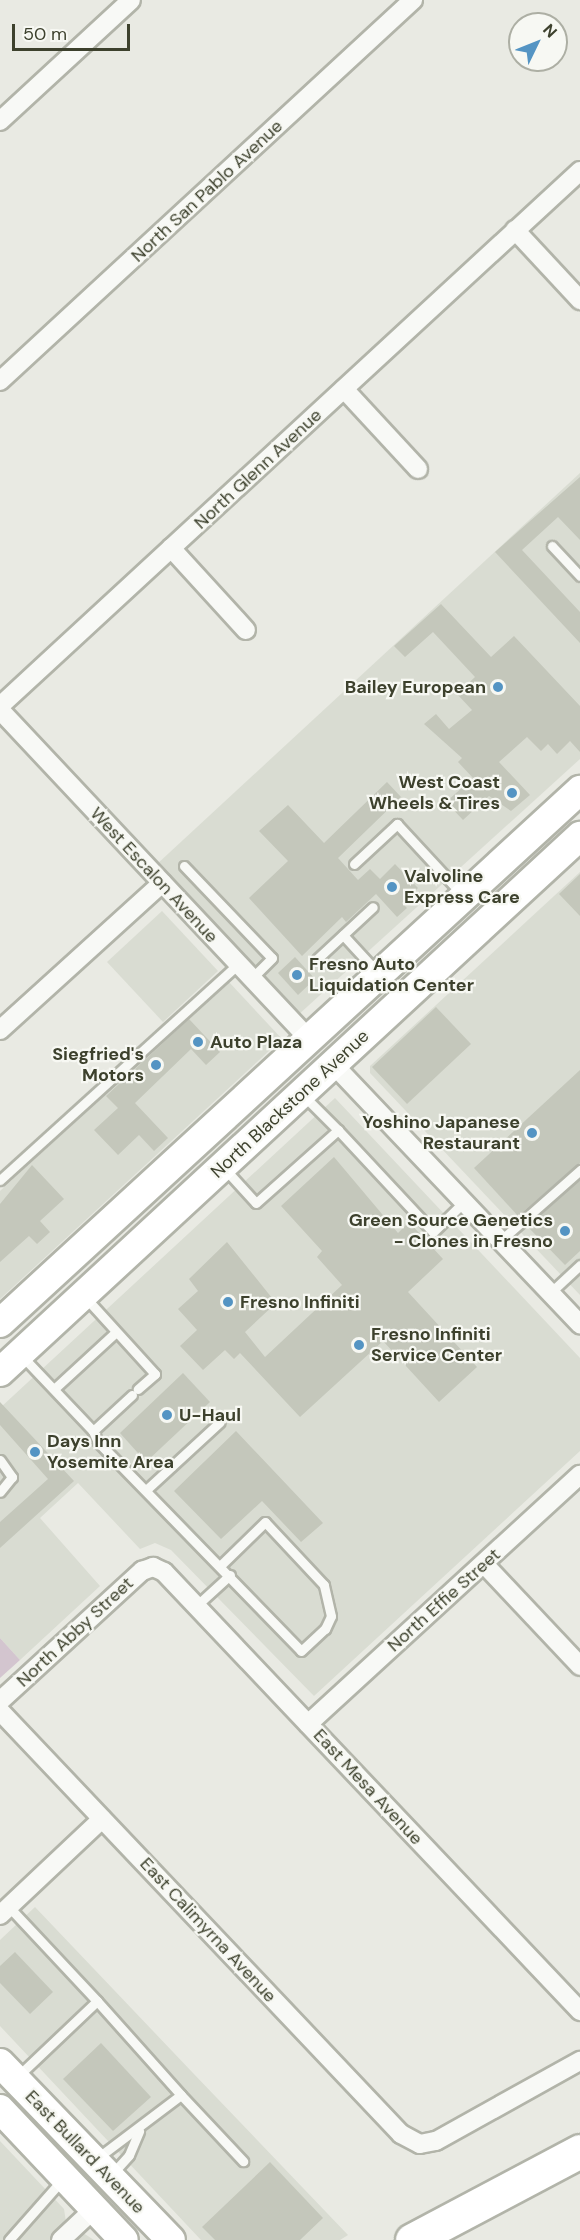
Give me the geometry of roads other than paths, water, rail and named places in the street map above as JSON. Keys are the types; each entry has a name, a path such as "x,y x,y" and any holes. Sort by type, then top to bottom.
{"highway":[{"path":"412,2240 580,2151"}],"main road":[{"name":"North Blackstone Avenue","path":"0,1323 580,790"},
{"name":"North Blackstone Avenue","path":"10,1363 580,836"},
{"path":"333,1064 334,1040 378,996 380,975"},
{"path":"222,1166 245,1124 304,1069 312,1050 309,1040"},
{"name":"East Bullard Avenue","path":"8,2071 171,2240"},
{"name":"East Bullard Avenue","path":"0,2109 124,2240"}],"street":[{"path":"0,121 131,0"},
{"name":"North San Pablo Avenue","path":"0,381 413,0"},
{"name":"North Glenn Avenue","path":"0,708 580,171"},
{"path":"515,231 580,300"},
{"path":"344,389 418,469"},
{"path":"171,548 246,630"},
{"name":"West Escalon Avenue","path":"0,708 309,1040"},
{"path":"0,1029 162,883"},
{"path":"333,1064 580,1324"},
{"name":"North Effie Street","path":"308,1724 580,1475"},
{"path":"484,1564 580,1666"},
{"name":"East Mesa Avenue","path":"153,1567 196,1606 580,2012"},
{"name":"North Abby Street","path":"0,1701 142,1571 153,1567"},
{"name":"East Calimyrna Avenue","path":"0,1711 401,2134 420,2144 436,2141 580,2061"},
{"path":"4,1911 102,1819"},
{"path":"60,2240 94,2209"}],"lane":[{"path":"552,546 580,576"},
{"path":"354,864 397,824 464,897"},
{"path":"184,866 272,958 252,978"},
{"path":"317,958 373,907"},
{"path":"343,935 380,975"},
{"path":"0,1180 238,964"},
{"path":"302,1093 433,1232 464,1202"},
{"path":"222,1166 256,1203 338,1130"},
{"path":"501,1240 580,1170"},
{"path":"550,1293 580,1265"},
{"path":"83,1295 155,1374 93,1431"},
{"path":"54,1389 116,1332"},
{"path":"10,1363 54,1389 146,1490 221,1565 301,1651 325,1629 331,1616 324,1585 265,1522 221,1565"},
{"path":"146,1490 220,1422"},
{"path":"0,1460 12,1477 0,1492"},
{"path":"196,1606 230,1575"},
{"path":"4,1911 97,2001 243,2161"},
{"path":"8,2071 97,2001"},
{"path":"101,2169 124,2135 139,2131 181,2095"},
{"path":"101,2169 129,2155 139,2131"},
{"path":"9,2240 64,2178"}],"place":[{"name":"Bailey European","path":"498,687"},
{"name":"West Coast Wheels & Tires","path":"512,793"},
{"name":"Valvoline Express Care","path":"392,887"},
{"name":"Fresno Auto Liquidation Center","path":"297,975"},
{"name":"Auto Plaza","path":"198,1042"},
{"name":"Siegfried's Motors","path":"156,1065"},
{"name":"Yoshino Japanese Restaurant","path":"532,1133"},
{"name":"Green Source Genetics - Clones in Fresno","path":"565,1231"},
{"name":"Fresno Infiniti","path":"228,1302"},
{"name":"Fresno Infiniti Service Center","path":"359,1345"},
{"name":"U-Haul","path":"167,1415"},
{"name":"Days Inn Yosemite Area","path":"35,1452"}]}
